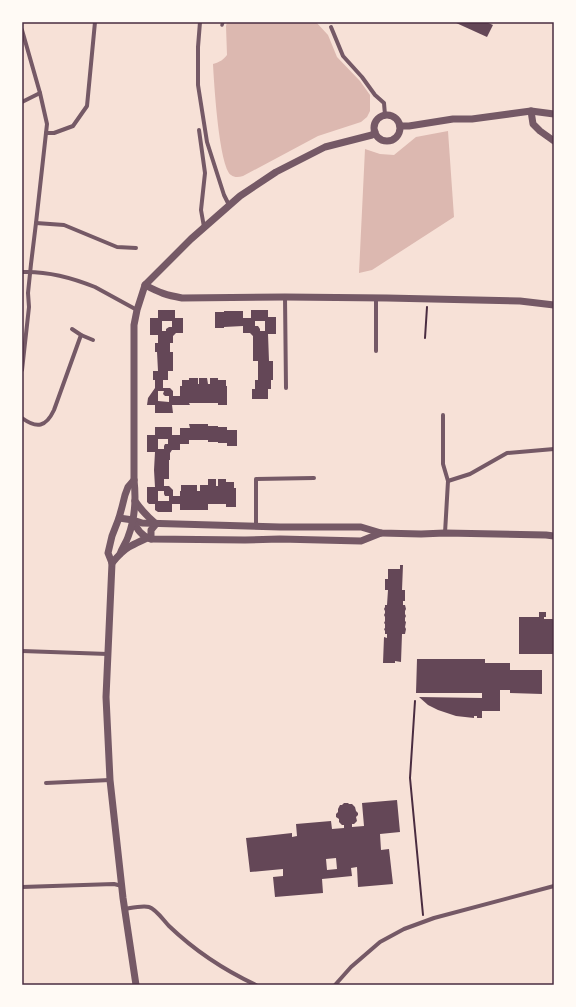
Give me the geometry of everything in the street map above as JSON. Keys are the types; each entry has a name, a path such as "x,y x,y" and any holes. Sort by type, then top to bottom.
{"street":[{"path":"46,133 54,133 73,126 87,106 95,22"},
{"path":"200,22 198,47 198,85 208,142 224,195 230,205"},
{"path":"331,27 343,56 362,77 375,95 384,103 385,115"},
{"path":"22,30 40,93 47,124 30,272 28,293 29,307 24,334 22,370"},
{"path":"22,102 40,93"},
{"path":"400,126 453,119 472,119 530,112 554,114"},
{"path":"530,112 533,124 554,141"},
{"path":"385,115 392,116 396,119 400,126 396,137 388,140 380,139 375,132 376,121 385,115"},
{"path":"199,130 205,173 201,210 204,227"},
{"path":"120,554 128,537 133,520 135,501 134,329 136,310 145,285 204,227 240,196 276,172 325,147 372,135 375,132"},
{"path":"36,223 64,225 118,247 136,248"},
{"path":"22,272 52,274 88,284 136,310"},
{"path":"145,285 159,293 182,298 376,298 520,301 554,305"},
{"path":"285,297 286,388"},
{"path":"376,298 376,351"},
{"path":"72,329 93,340"},
{"path":"22,418 35,425 41,425 47,422 51,417 81,335"},
{"path":"443,415 443,464 448,481 446,533"},
{"path":"448,481 470,474 508,453 554,449"},
{"path":"256,526 256,479 314,478"},
{"path":"134,480 128,487 125,495 108,553 112,563 106,697 110,780 122,886 136,985"},
{"path":"135,501 139,508 156,524"},
{"path":"119,518 142,523 156,524 361,527 381,533 554,536"},
{"path":"133,520 138,531 149,538"},
{"path":"149,538 151,530 156,524"},
{"path":"112,563 129,547 149,538 361,541 381,533"},
{"path":"22,651 108,654"},
{"path":"46,783 110,780"},
{"path":"22,887 114,884 122,886"},
{"path":"336,985 351,967 380,942 404,929 434,918 554,886"},
{"path":"125,909 150,907 193,947 219,965 256,985"}],"path":[{"path":"425,338 427,299"},
{"path":"414,701 410,778 424,922"}],"shaded area":[{"path":"227,22 316,22 328,35 337,57 360,81 370,95 370,111 367,117 361,122 318,136 243,176 236,177 231,175 223,156 220,141 213,64 221,61 227,55"},
{"path":"448,131 454,217 372,270 359,273 365,149 380,154 394,155 416,137"}],"building":[{"path":"454,22 486,22 493,25 487,37"},
{"path":"158,310 175,310 175,318 183,318 183,333 176,333 173,336 173,343 170,343 170,352 173,352 173,371 168,371 168,380 163,380 163,388 170,388 173,391 173,396 180,396 180,386 182,386 182,380 198,378 199,384 199,378 207,378 208,384 210,384 210,378 226,380 227,405 218,405 218,403 189,403 190,405 172,405 173,413 155,413 155,405 147,405 148,398 155,388 153,371 158,371 155,343 158,343 158,335 150,335 150,318 158,318","holes":["162,321 172,321 172,327 169,327 166,331 162,331","158,391 164,391 163,394 165,396 169,396 169,402 158,401"]},
{"path":"251,310 268,310 268,317 276,317 276,334 268,334 269,361 273,361 273,380 271,380 271,389 268,389 268,399 252,399 252,389 255,389 255,380 258,380 258,361 253,361 253,336 250,333 243,333 243,326 215,328 215,312 243,311 243,318 251,318","holes":["255,321 265,321 265,331 260,331 258,326 255,326"]},
{"path":"189,424 208,424 208,426 227,427 227,430 237,430 237,446 227,446 227,443 208,442 208,440 189,440 189,444 180,444 180,450 172,450 170,453 169,479 164,479 164,486 169,486 173,490 173,496 180,496 181,485 197,485 197,491 200,491 200,485 208,485 208,479 216,479 216,486 218,486 218,479 226,479 226,482 234,482 234,488 236,488 236,507 226,507 226,504 208,504 208,510 180,510 180,504 172,504 172,512 158,512 155,510 155,504 149,504 147,502 147,487 155,487 155,452 147,452 147,435 155,435 155,427 172,427 172,435 180,435 180,428 190,428","holes":["158,439 168,439 168,444 165,444 164,449 158,449","158,491 164,491 165,496 169,496 169,501 158,501"]},
{"path":"400,565 403,565 402,590 405,590 405,601 403,601 403,605 405,605 406,609 406,629 405,634 402,634 401,662 395,661 395,663 383,663 384,637 387,638 387,634 385,634 384,629 384,609 385,605 387,605 388,590 385,590 385,579 388,579 388,569 400,569"},
{"path":"539,612 546,612 546,617 544,617 544,619 554,619 554,654 519,654 519,617 539,617"},
{"path":"417,659 485,659 485,663 510,663 510,670 542,670 542,694 510,693 510,690 500,690 500,711 482,711 482,718 477,718 477,716 474,716 474,718 456,716 428,705 419,697 482,698 482,693 416,693"},
{"path":"397,800 400,832 380,834 381,850 389,849 393,884 358,887 357,867 351,868 352,876 322,879 323,893 275,897 273,877 283,876 283,869 250,872 246,838 292,833 292,837 297,836 296,824 331,821 332,829 344,828 344,825 339,822 339,819 336,817 336,814 340,805 344,803 352,804 358,813 356,817 357,821 352,824 352,827 364,826 362,803","holes":["336,858 337,869 327,870 326,859"]}]}
